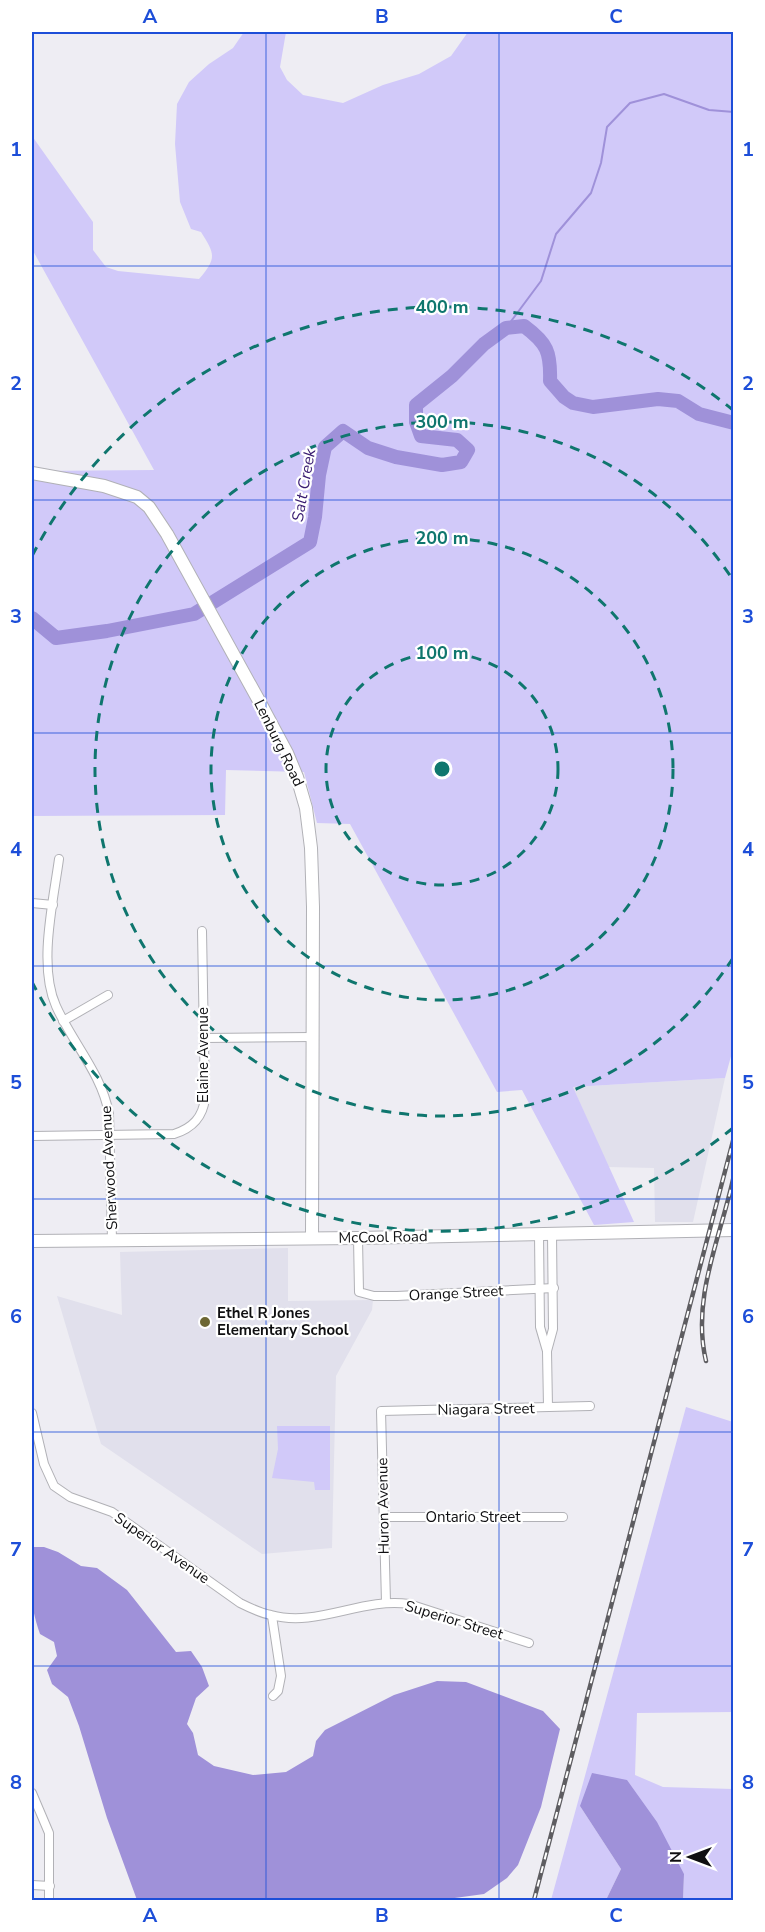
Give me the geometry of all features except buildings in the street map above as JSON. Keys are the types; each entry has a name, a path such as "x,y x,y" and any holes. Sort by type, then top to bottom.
{"street":[{"name":"Lenburg Road","path":"32,473 104,486 137,497 149,507 287,753 297,777 306,808 311,848 313,907 312,1238"},
{"name":"Sherwood Avenue","path":"59,859 47,970 51,994 63,1021 103,1091 109,1114 112,1240"},
{"path":"32,903 53,905"},
{"name":"Elaine Avenue","path":"32,1136 174,1134 191,1127 202,1112 204,1104 202,931"},
{"path":"63,1021 108,995"},
{"path":"204,1038 313,1037"},
{"name":"McCool Road","path":"32,1241 358,1238 734,1230"},
{"path":"538,1234 540,1327 547,1351 548,1407"},
{"path":"547,1351 553,1329 552,1234"},
{"name":"Orange Street","path":"358,1238 359,1292 374,1296 554,1288"},
{"name":"Niagara Street","path":"381,1411 590,1406"},
{"name":"Huron Avenue","path":"381,1411 386,1602"},
{"name":"Superior Avenue","path":"32,1413 48,1476 61,1492 112,1512 240,1603 272,1616"},
{"name":"Ontario Street","path":"384,1517 563,1517"},
{"name":"Superior Street","path":"272,1616 288,1618 319,1616 386,1602 409,1604 529,1643"},
{"path":"272,1616 281,1676 278,1691 273,1696"},
{"path":"32,1793 49,1833 49,1900"},
{"path":"32,1885 50,1886"}],"shaded area":[{"path":"244,32 286,32 280,67 287,80 303,95 343,103 383,85 419,74 451,56 468,32 733,32 733,1049 725,1078 573,1087 634,1222 594,1225 522,1090 497,1092 350,824 317,823 304,772 226,770 225,815 32,816 32,471 154,470 32,249 32,136 93,222 93,250 106,267 118,271 199,279 209,266 212,256 201,232 191,229 180,202 175,144 177,104 189,82 209,64 233,48"},
{"path":"725,1078 693,1222 655,1222 654,1168 608,1167 573,1087"},
{"path":"288,1248 288,1301 373,1300 372,1310 336,1376 332,1548 262,1554 101,1444 57,1296 122,1315 120,1252"},
{"path":"686,1407 733,1422 733,1712 637,1713 635,1775 663,1787 733,1789 733,1900 683,1900 684,1874 580,1806 621,1869 606,1900 551,1900"},
{"path":"277,1426 330,1426 330,1490 315,1490 314,1482 272,1478 278,1449"},
{"path":"34,1547 44,1547 58,1552 81,1566 97,1568 127,1590 176,1652 191,1651 202,1667 209,1686 196,1698 187,1724 193,1733 198,1755 214,1766 253,1775 286,1772 313,1756 316,1741 325,1730 394,1695 437,1681 466,1682 543,1711 560,1729 541,1807 518,1865 507,1878 484,1894 440,1900 137,1900 107,1818 68,1697 52,1684 47,1670 57,1656 54,1642 40,1634 33,1609 31,1584 34,1566 31,1556"},
{"path":"592,1773 627,1780 657,1822 684,1874 683,1900 606,1900 621,1869 580,1806"}],"waterway":[{"path":"506,328 541,281 556,234 591,193 601,163 607,127 630,103 664,94 709,110 734,112"},
{"name":"Salt Creek","path":"32,618 56,638 107,631 194,614 310,542 325,447 343,431 368,448 396,457 442,465 461,462 468,450 457,440 421,436 416,422 416,405 452,376 484,344 506,328 524,326 543,343 550,363 550,381 564,397 573,403 593,407 658,399 678,401 699,414 734,423"}],"railway":[{"path":"534,1900 734,1137"},
{"path":"706,1361 702,1337 705,1291 734,1175"}],"place":[{"name":"Ethel R Jones Elementary School","path":"205,1322"}]}
